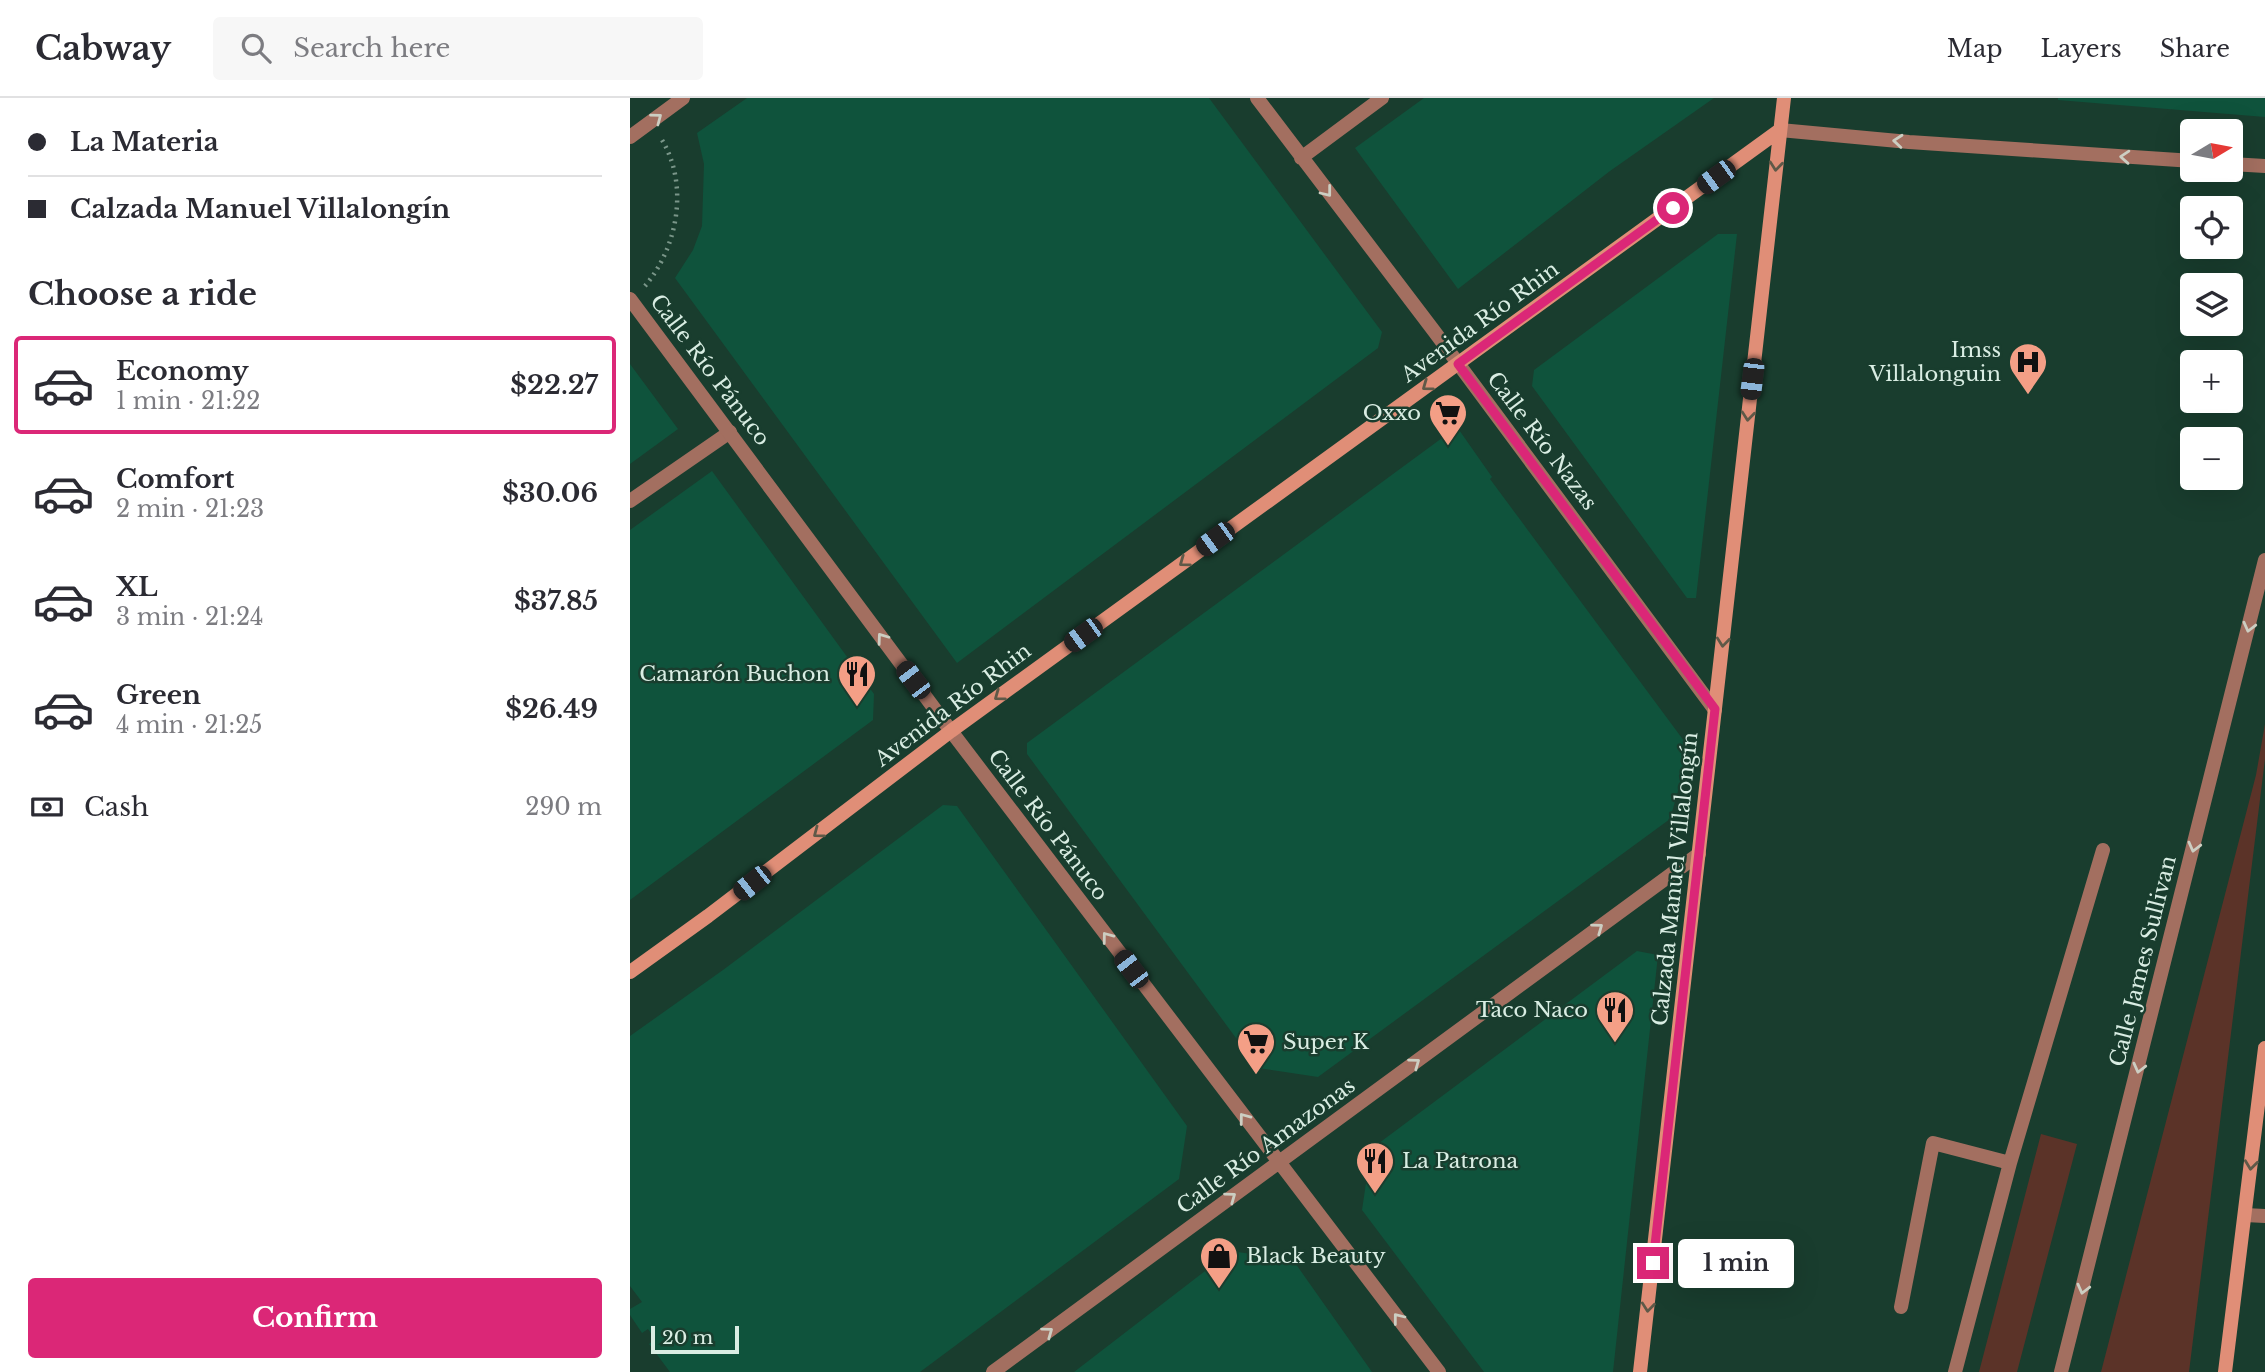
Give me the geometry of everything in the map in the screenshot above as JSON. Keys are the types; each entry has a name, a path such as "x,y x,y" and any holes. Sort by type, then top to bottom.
{"street":[{"path":"630,137 683,98"},
{"name":"Calle Río Nazas","path":"1257,98 1715,709"},
{"path":"1301,158 1382,98"},
{"name":"Calzada Manuel Villalongín","path":"1640,1372 1784,98"},
{"path":"1780,130 1923,143 2180,160"},
{"name":"Avenida Río Rhin","path":"630,972 951,731 1780,130"},
{"path":"2244,165 2265,166"},
{"name":"Calle Río Pánuco","path":"631,300 951,731 1439,1372"},
{"path":"630,500 730,432"},
{"name":"Calle James Sullivan","path":"2061,1372 2265,560"},
{"path":"1955,1372 2010,1163 2103,850"},
{"name":"Calle Río Amazonas","path":"993,1372 1699,853"},
{"path":"2225,1372 2265,1048"},
{"path":"1902,1307 1933,1143 2010,1163"},
{"path":"2245,1215 2265,1216"}],"path":[{"path":"631,300 662,263 675,227 677,188 668,150 651,123"}],"shaded area":[{"path":"2265,724 2265,759 2189,1372 2101,1372 2256,775"},
{"path":"2041,1134 2077,1144 2017,1372 1979,1372"}],"building":[{"path":"747,98 1209,98 1382,332 1378,348 957,663 675,278 693,250 702,226 704,164 697,133"},
{"path":"1424,98 1714,98 1610,171 1458,289 1355,148"},
{"path":"2265,98 2265,117 2058,100"},
{"path":"1718,234 1737,234 1696,598 1687,598 1532,386 1534,370"},
{"path":"630,364 678,429 630,464"},
{"path":"1457,427 1492,477 1490,479 1690,749 1670,819 1318,1077 1258,1068 1027,754 1027,743"},
{"path":"712,471 874,694 873,720 630,900 630,530"},
{"path":"943,805 957,806 1187,1126 1179,1179 920,1372 670,1372 649,1344 655,1339 648,1329 642,1333 630,1315 630,1309 642,1302 630,1286 630,1036 723,970"},
{"path":"1637,951 1658,955 1613,1372 1484,1372 1362,1210 1371,1149"},
{"path":"1231,1251 1293,1260 1372,1372 1074,1372"}],"place":[{"name":"Imss Villalonguin","path":"2028,396"},
{"name":"Oxxo","path":"1448,447"},
{"name":"Camarón Buchon","path":"857,708"},
{"name":"Taco Naco","path":"1615,1044"},
{"name":"Super K","path":"1256,1076"},
{"name":"La Patrona","path":"1375,1195"},
{"name":"Black Beauty","path":"1219,1290"}],"route":[{"path":"1653,1263 1715,709 1458,364 1673,208"}]}
